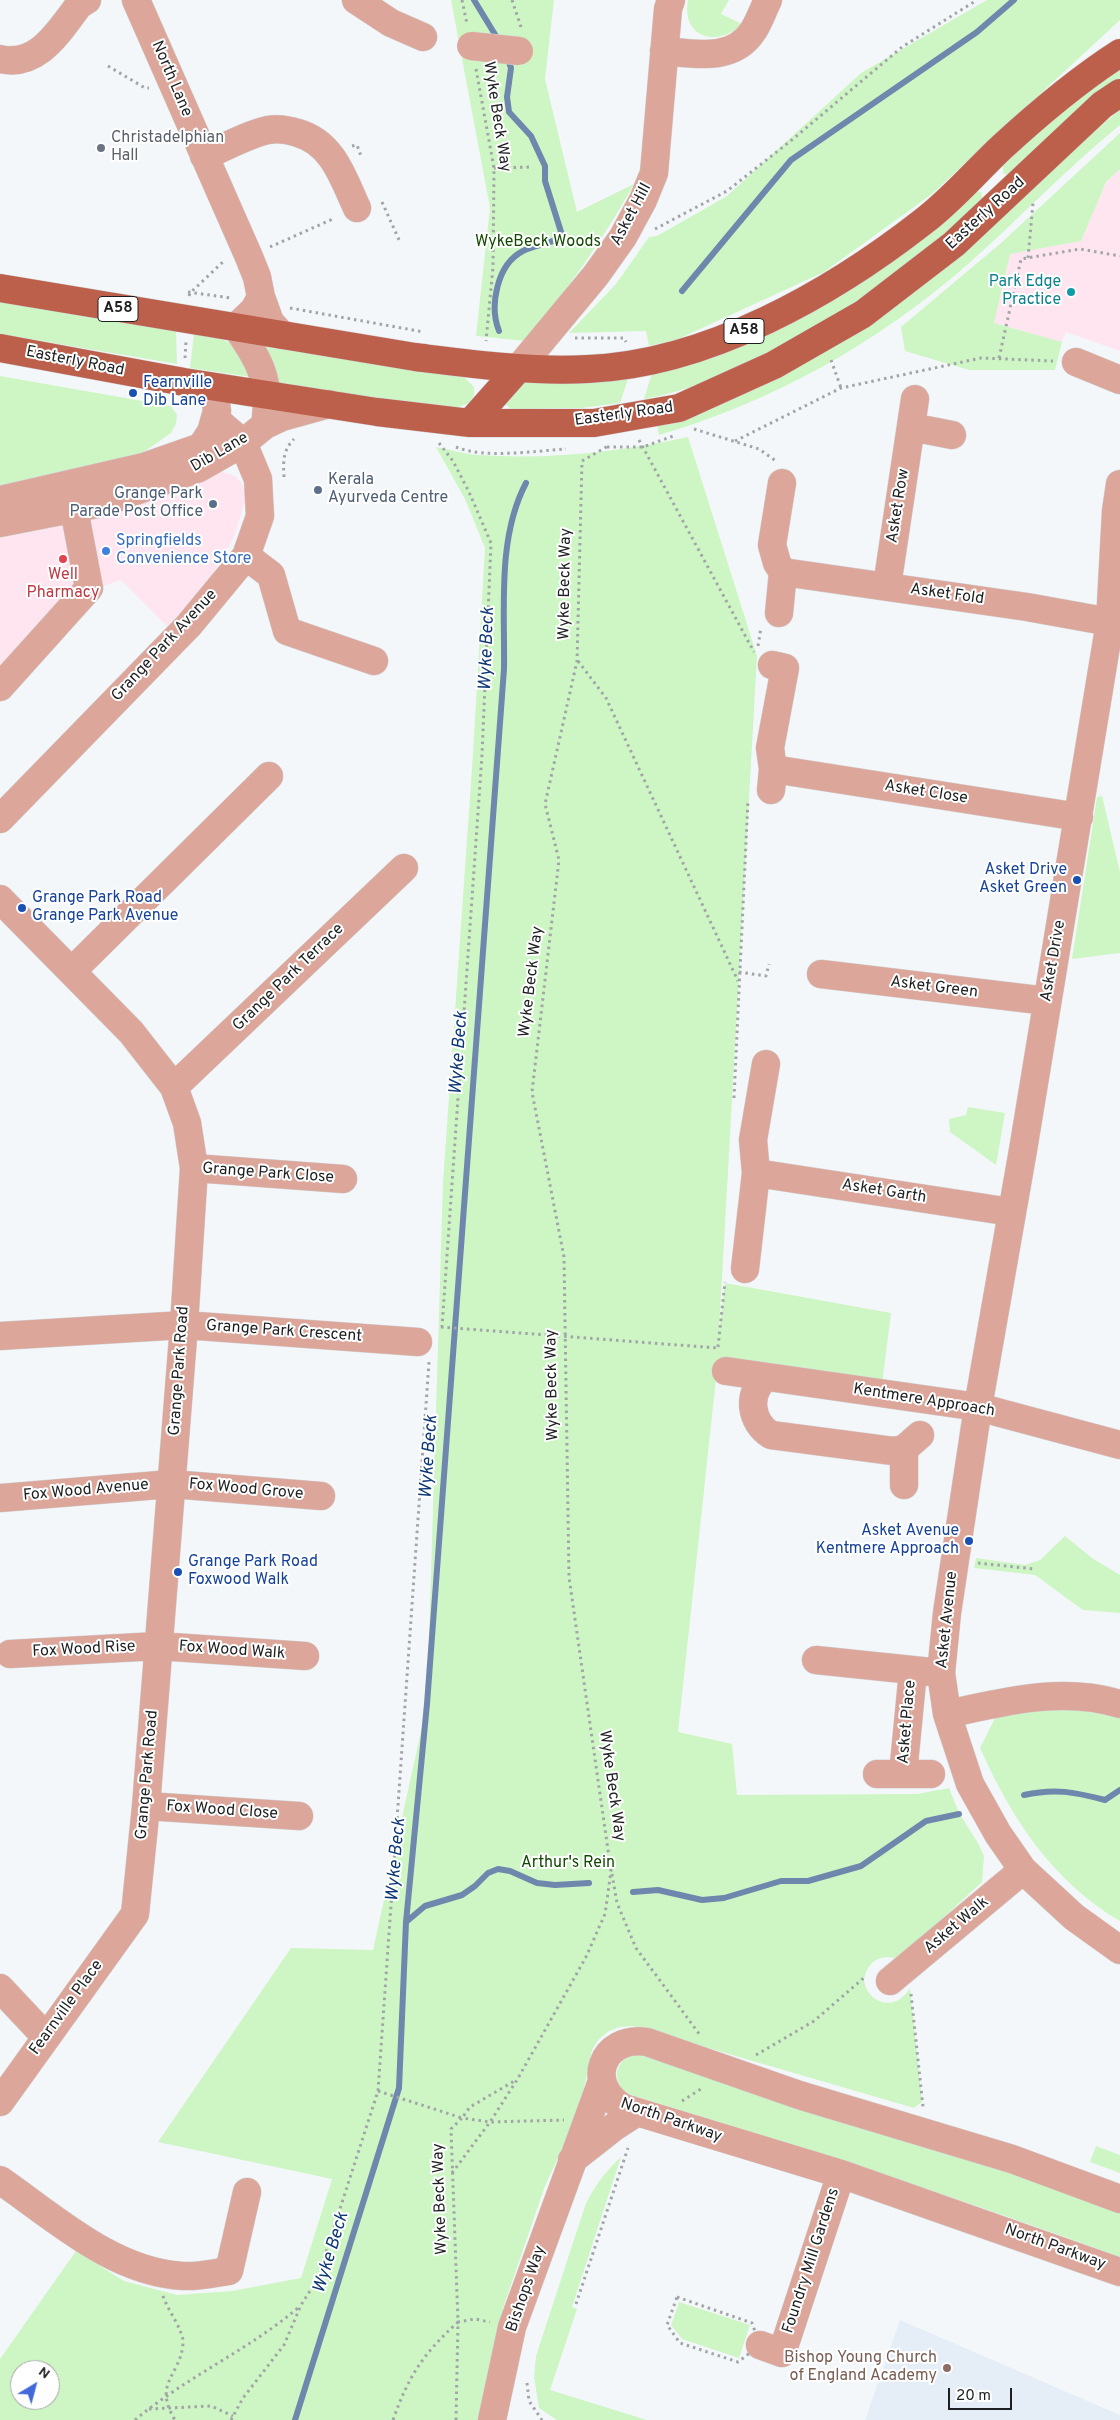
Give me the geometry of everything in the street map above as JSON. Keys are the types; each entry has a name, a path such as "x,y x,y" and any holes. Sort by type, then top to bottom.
{"main road":[{"name":"A58","path":"0,288 415,357 478,349 518,368 589,369 633,364 663,358 757,326 840,280 925,221 1003,146 1079,80 1120,53"},
{"name":"Easterly Road","path":"0,348 195,384 420,417 470,423 632,424 679,408 774,365 863,314 954,244 1102,105 1120,93"},
{"path":"478,349 486,371 494,382 493,397"},
{"path":"470,423 518,368"}],"street":[{"path":"0,59 23,60 41,52 80,5 87,0"},
{"name":"North Lane","path":"136,0 204,156 238,258 257,277 261,297 270,322 282,335"},
{"path":"356,0 391,23 423,37"},
{"name":"Asket Hill","path":"518,368 596,275 623,237 643,200 654,174 664,51 671,0"},
{"path":"664,51 709,54 734,49 745,41 753,31 768,0"},
{"path":"471,46 519,51"},
{"path":"204,156 268,130 288,130 308,136 324,147 337,162 357,208"},
{"path":"236,328 250,314 261,297"},
{"name":"Dib Lane","path":"236,328 256,358 265,378 268,395 265,426"},
{"path":"1076,362 1120,380"},
{"name":"Dib Lane","path":"0,523 74,508 144,467 200,447 211,432 217,411 214,397 195,384"},
{"name":"Asket Row","path":"887,586 915,399"},
{"name":"Dib Lane","path":"0,500 106,488 199,468 243,443 265,426 282,417 329,404"},
{"path":"216,419 243,443"},
{"path":"911,426 952,435"},
{"name":"Grange Park Avenue","path":"0,819 189,625 246,556 260,516 258,479 243,443"},
{"path":"779,613 783,572 777,563 772,544 783,474"},
{"name":"Asket Drive","path":"978,1407 1079,817 1110,622 1116,511 1120,484"},
{"path":"0,687 89,588 74,508"},
{"path":"246,556 271,576 287,630 374,661"},
{"name":"Asket Fold","path":"783,572 887,586 1110,622"},
{"path":"764,661 785,668 764,784"},
{"path":"73,970 269,776"},
{"name":"Asket Close","path":"764,784 1079,817"},
{"name":"Grange Park Terrace","path":"174,1087 404,868"},
{"name":"Grange Park Road","path":"0,898 73,970 131,1032 174,1087 187,1123 194,1168 184,1325 146,1806 135,1914"},
{"name":"Asket Green","path":"821,974 1047,1001"},
{"path":"735,1271 756,1174 753,1140 766,1064"},
{"name":"Grange Park Close","path":"194,1168 343,1179"},
{"name":"Asket Garth","path":"756,1174 1012,1212"},
{"name":"Grange Park Crescent","path":"0,1336 184,1325 423,1349"},
{"name":"Kentmere Approach","path":"722,1359 767,1377 978,1407 1120,1445"},
{"path":"767,1377 756,1389 753,1413 756,1422 762,1430 781,1437 894,1451 912,1442 904,1485"},
{"name":"Asket Avenue","path":"978,1407 955,1560 941,1673 947,1714 970,1784 998,1834 1023,1870 1074,1917 1120,1950"},
{"path":"751,1449 756,1422"},
{"name":"Fox Wood Grove","path":"171,1484 321,1496"},
{"name":"Fox Wood Avenue","path":"0,1498 171,1484"},
{"name":"Fox Wood Rise","path":"10,1654 158,1646"},
{"name":"Fox Wood Walk","path":"158,1646 305,1656"},
{"name":"Asket Place","path":"816,1660 941,1673"},
{"name":"Asket Place","path":"913,1671 890,1774 931,1774"},
{"path":"947,1714 1021,1698 1049,1696 1077,1696 1120,1704"},
{"name":"Fox Wood Close","path":"146,1806 299,1816"},
{"name":"Asket Walk","path":"899,1974 1023,1870"},
{"name":"Fearnville Place","path":"0,2102 135,1914"},
{"path":"0,1988 46,2037"},
{"path":"602,2081 602,2069 606,2058 613,2049 623,2042 635,2040 647,2042 799,2095 1012,2159 1120,2199"},
{"name":"North Parkway","path":"602,2081 606,2092 614,2102 637,2112 841,2174 971,2218 1120,2272"},
{"name":"Bishops Way","path":"492,2420 512,2327 602,2081"},
{"path":"572,2160 614,2127 637,2112"},
{"name":"Foundry Mill Gardens","path":"760,2345 782,2353 841,2174"},
{"path":"0,2180 99,2249 140,2269 184,2276 229,2271 247,2192"}],"path":[{"name":"Wyke Beck Way","path":"462,0 494,168 493,267 478,349"},
{"path":"623,237 660,228 727,191 794,139 902,47 977,0"},
{"path":"108,66 144,88 176,91"},
{"path":"494,168 533,167"},
{"path":"1028,258 1036,169"},
{"path":"195,384 186,320 190,293 238,258 380,198 400,242"},
{"path":"999,358 1021,259 1080,249 1120,256"},
{"path":"190,293 233,299"},
{"path":"288,307 428,332"},
{"path":"823,336 841,388"},
{"path":"545,338 624,338 633,364"},
{"path":"478,349 494,343"},
{"path":"420,417 453,461 470,492 491,543 482,755 442,1328 565,1337 722,1359 735,1271"},
{"path":"632,424 643,447 764,661"},
{"path":"643,447 693,428 759,449 783,474"},
{"name":"Wyke Beck Way","path":"452,2173 490,2122 517,2080 586,1957 605,1914 611,1871 569,1577 564,1256 532,1092 559,860 545,804 577,661 582,462 613,443"},
{"path":"577,661 606,698 739,982"},
{"path":"734,1106 739,982 764,784"},
{"path":"740,972 766,976 769,964"},
{"path":"148,2409 211,2406 232,2418 243,2398 284,2345 301,2305 317,2280 378,2090 423,1349"},
{"path":"955,1560 1034,1570"},
{"path":"611,1871 617,1903 636,1948 701,2036"},
{"path":"899,1974 926,2133"},
{"name":"Wyke Beck Way","path":"456,2420 458,2322 451,2129 470,2107 517,2080"},
{"path":"378,2090 462,2118 490,2122 575,2119 586,2123"},
{"path":"576,2304 628,2147"},
{"path":"157,2272 166,2305 183,2340 180,2359 169,2377 166,2397 168,2408 175,2420"},
{"path":"677,2298 752,2323 760,2345 738,2362 680,2343 667,2325 677,2298"},
{"path":"135,2420 166,2397 276,2327 301,2305"},
{"path":"393,2420 419,2363 436,2342 458,2322"},
{"path":"527,2376 529,2401 542,2420"}],"shaded area":[{"path":"1120,169 1120,351 1066,332 1062,342 994,323 1010,253 1081,241 1106,182"},
{"path":"218,470 235,476 241,482 245,491 245,501 235,535 200,593 167,626 121,580 98,588 0,694 0,535"},
{"name":"Bishop Young Church of England Academy","path":"900,2320 1120,2415 1120,2420 865,2420"}],"green space":[{"name":"WykeBeck Woods","path":"451,0 554,0 545,79 577,212 634,184 583,265 556,303 525,341 476,336 490,208"},
{"path":"688,0 729,0 721,14 742,24 732,32 722,36 712,37 703,35 695,30 690,23 687,13"},
{"path":"987,0 1120,0 1120,20 932,194 824,272 676,340 649,346 646,331 569,333 616,284 649,237 657,236 727,196 861,73"},
{"path":"1120,67 1120,78 1106,88 1008,175 1003,173 1003,166 1045,126 1089,89"},
{"path":"1120,110 1120,125 967,265 897,320 822,367 783,387 701,421 659,435 657,424 745,393 1072,149"},
{"path":"1120,133 1120,169 1106,182 1081,241 1010,254 994,323 1062,342 1055,370 969,370 905,351 901,327 1001,243"},
{"path":"975,191 981,192 983,200 909,262 826,322 781,348 736,370 690,387 644,399 652,373"},
{"path":"0,301 176,330 177,364 0,334"},
{"path":"194,333 217,338 231,344 242,356 252,377 190,368"},
{"path":"260,344 463,376 474,387 474,393 468,403 451,409 275,383"},
{"path":"0,376 171,406 177,415 176,424 171,433 138,456 0,488"},
{"path":"628,379 620,403 581,408 511,409 505,404 506,400 520,383"},
{"name":"Arthur's Rein","path":"688,437 757,656 719,1331 725,1283 891,1313 881,1392 726,1371 718,1360 678,1732 732,1744 737,1795 917,1794 949,1788 959,1813 984,1856 982,1882 898,1959 885,1957 871,1964 865,1974 864,1981 871,1996 884,2002 898,2000 910,1988 922,2102 914,2108 633,2026 620,2027 609,2031 599,2039 592,2050 579,2112 545,2186 503,2308 478,2420 0,2420 0,2359 76,2251 124,2281 177,2295 232,2291 301,2278 332,2179 158,2142 291,1948 373,1950 427,1704 443,1182 473,754 485,548 465,499 436,447 477,455 530,456 583,454 636,447"},
{"path":"1102,796 1120,872 1120,953 1072,959 1097,797"},
{"path":"968,1107 1005,1113 996,1165 950,1132 949,1119 966,1115"},
{"path":"1065,1536 1092,1558 1120,1575 1120,1613 1083,1610 1035,1575 974,1568 976,1558 1025,1565 1040,1560"},
{"path":"1029,1708 1120,1711 1120,1921 1074,1887 1054,1868 1036,1846 1006,1799 980,1748 997,1714"},
{"path":"636,2054 987,2163 1120,2211 1120,2257 998,2213 875,2172 628,2094 619,2083 617,2071 623,2061"},
{"path":"1096,2146 1120,2155 1120,2173 1090,2162"},
{"path":"621,2157 572,2307 577,2309 550,2390 647,2420 557,2420 539,2408 534,2377 536,2356 585,2206 600,2180"},
{"path":"679,2302 750,2325 739,2358 682,2339 671,2325"}],"waterway":[{"name":"Wyke Beck","path":"474,0 499,41"},
{"path":"682,291 791,160 977,32 1014,0"},
{"name":"Wyke Beck","path":"499,331 496,321 495,298 501,275 507,265 523,251 553,241 562,235 545,181 545,166 531,136 509,112 507,97 511,68 507,57"},
{"name":"Wyke Beck","path":"295,2420 399,2088 406,1922 427,1704 504,669 504,574 510,527 526,483"},
{"path":"1024,1795 1055,1791 1105,1800 1120,1790"},
{"path":"633,1892 658,1890 702,1900 724,1898 781,1881 808,1881 861,1866 926,1821 959,1814"},
{"path":"406,1922 425,1906 462,1895 475,1886 488,1873 498,1869 510,1871 537,1883 555,1885 589,1883"}],"place":[{"name":"Christadelphian Hall","path":"101,148"},
{"name":"Park Edge Practice","path":"1071,292"},
{"name":"Fearnville Dib Lane","path":"133,393"},
{"name":"Kerala Ayurveda Centre","path":"318,490"},
{"name":"Grange Park Parade Post Office","path":"213,504"},
{"name":"Springfields Convenience Store","path":"106,551"},
{"name":"Well Pharmacy","path":"63,559"},
{"name":"Asket Drive Asket Green","path":"1077,880"},
{"name":"Grange Park Road Grange Park Avenue","path":"22,908"},
{"name":"Asket Avenue Kentmere Approach","path":"969,1541"},
{"name":"Grange Park Road Foxwood Walk","path":"178,1572"},
{"name":"Bishop Young Church of England Academy","path":"947,2368"}]}
